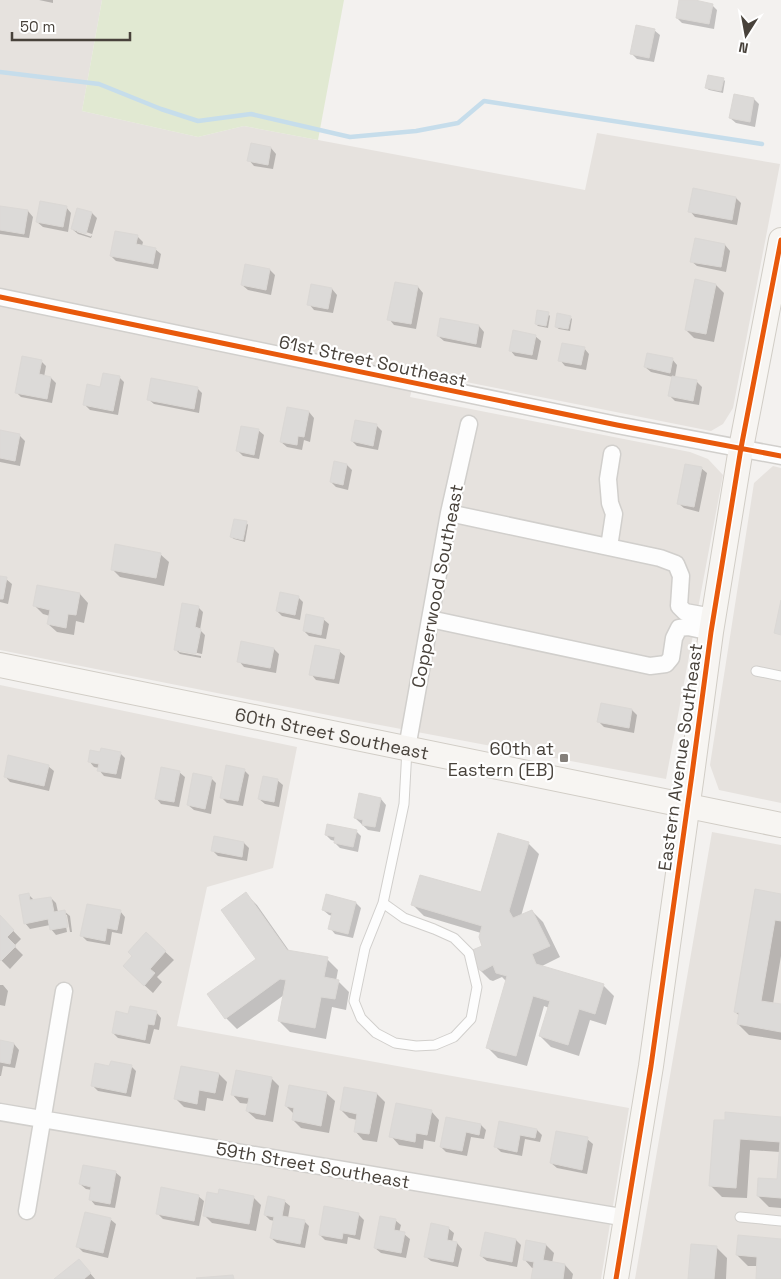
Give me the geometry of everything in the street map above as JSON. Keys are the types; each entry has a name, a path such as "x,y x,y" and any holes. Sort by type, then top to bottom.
{"street":[{"name":"Eastern Avenue Southeast","path":"616,1279 651,1066 712,624 741,448 781,240"},
{"name":"61st Street Southeast","path":"0,297 607,423 781,456"},
{"name":"Copperwood Southeast","path":"407,748 449,513 469,424"},
{"path":"610,547 614,514 610,503 608,479 612,454"},
{"path":"449,513 660,558 676,564 681,576 679,606 685,612 712,624"},
{"path":"430,619 650,666 666,664 671,658 674,638 678,628 712,624"},
{"name":"60th Street Southeast","path":"0,665 781,825"},
{"path":"26,1210 64,991"},
{"name":"59th Street Southeast","path":"0,1112 627,1218"}],"lane":[{"path":"756,671 781,676"},
{"path":"383,903 404,918 454,938 469,953 477,987 471,1019 454,1037 435,1045 416,1046 396,1043 376,1033 361,1018 354,1001 365,948 383,903 404,804 407,748"},
{"path":"740,1217 781,1221"}],"shaded area":[{"path":"0,0 102,0 82,111 198,137 244,126 585,190 597,133 780,164 733,408 723,424 711,431 416,372 410,397 690,452 708,459 723,475 666,779 348,719 0,650"},
{"path":"773,466 781,468 781,803 719,790 710,765 754,483"},
{"path":"0,685 297,747 273,868 207,887 177,1026 629,1108 601,1279 0,1279"},
{"path":"712,832 781,845 781,1279 635,1279"}],"green space":[{"path":"102,0 344,0 318,140 244,126 198,137 82,111"}],"building":[{"path":"679,0 695,0 713,4 709,24 676,18"},
{"path":"636,25 655,29 649,58 630,54"},
{"path":"708,75 724,78 721,91 705,88"},
{"path":"734,94 754,98 750,122 729,118"},
{"path":"251,143 271,147 268,165 247,161"},
{"path":"693,188 736,197 732,220 688,212"},
{"path":"40,201 67,206 63,227 36,222"},
{"path":"0,206 28,210 24,234 0,230"},
{"path":"77,208 92,212 86,234 71,229"},
{"path":"115,231 138,235 136,244 156,248 153,264 110,256"},
{"path":"695,238 725,244 721,267 690,262"},
{"path":"245,264 270,269 266,290 241,285"},
{"path":"695,279 716,284 706,334 685,330"},
{"path":"395,282 418,286 411,324 387,320"},
{"path":"311,284 332,288 328,309 307,305"},
{"path":"537,310 549,312 546,326 535,324"},
{"path":"557,313 571,316 568,329 555,327"},
{"path":"440,318 479,325 476,344 437,336"},
{"path":"513,330 536,335 532,355 509,351"},
{"path":"562,343 585,347 581,365 558,361"},
{"path":"647,353 673,358 670,373 644,367"},
{"path":"22,356 42,360 39,374 51,377 47,399 15,393"},
{"path":"103,373 120,376 113,411 83,405 87,384 100,387"},
{"path":"672,376 697,380 693,401 668,396"},
{"path":"151,378 198,387 194,409 147,400"},
{"path":"287,407 309,411 304,437 298,436 297,445 280,442"},
{"path":"355,420 377,424 373,446 351,441"},
{"path":"241,426 259,429 254,455 236,451"},
{"path":"0,430 20,434 15,461 0,458"},
{"path":"334,461 347,464 343,485 330,482"},
{"path":"685,464 702,467 694,507 677,504"},
{"path":"234,519 247,521 243,540 230,537"},
{"path":"115,544 161,553 156,578 111,570"},
{"path":"0,576 7,577 3,599 0,599"},
{"path":"37,585 80,593 76,615 68,614 66,628 47,624 50,610 33,606"},
{"path":"280,592 299,596 295,615 276,611"},
{"path":"781,600 781,635 774,633"},
{"path":"182,603 199,606 195,627 201,629 196,654 174,650"},
{"path":"306,614 324,618 321,635 303,631"},
{"path":"241,641 274,648 270,668 237,662"},
{"path":"315,645 340,650 334,679 309,675"},
{"path":"601,703 632,709 629,728 597,722"},
{"path":"101,748 121,752 116,774 97,771 99,764 88,762 90,750 100,752"},
{"path":"8,755 49,765 44,786 4,777"},
{"path":"226,765 245,769 238,801 220,798"},
{"path":"161,767 180,771 174,802 155,799"},
{"path":"193,773 212,777 205,809 187,805"},
{"path":"263,776 278,779 274,802 258,799"},
{"path":"359,793 381,798 375,827 362,825 363,820 354,818"},
{"path":"327,824 357,830 353,847 334,843 335,837 325,835"},
{"path":"498,833 529,842 509,911 513,918 532,910 550,946 532,954 536,964 604,984 595,1014 579,1009 568,1045 539,1036 550,1001 533,996 516,1056 486,1048 507,976 496,973 493,965 482,971 478,969 470,951 482,946 479,937 482,926 411,905 420,875 481,892"},
{"path":"214,836 244,842 242,857 211,851"},
{"path":"755,889 781,894 781,921 775,920 761,1001 781,1004 781,1032 737,1024 739,1013 734,1012"},
{"path":"246,892 287,950 328,957 324,977 339,980 335,999 321,997 315,1028 278,1021 286,980 280,979 225,1019 207,994 256,959 221,910"},
{"path":"29,893 30,900 51,897 54,912 65,910 68,927 50,930 48,919 24,924 19,895"},
{"path":"326,894 356,902 348,934 328,929 332,913 322,910"},
{"path":"87,904 121,910 117,930 107,928 105,941 80,936"},
{"path":"0,915 14,930 7,937 16,946 1,961 0,960"},
{"path":"146,932 166,951 150,969 155,973 144,986 123,966 132,956 128,952"},
{"path":"130,1006 157,1011 154,1025 148,1024 145,1040 112,1033 116,1011 128,1014"},
{"path":"0,1040 14,1043 10,1064 0,1062"},
{"path":"111,1061 132,1065 126,1093 91,1086 95,1063 109,1066"},
{"path":"181,1066 219,1073 215,1093 199,1090 197,1104 174,1099"},
{"path":"236,1070 272,1077 265,1115 246,1111 249,1098 231,1095"},
{"path":"289,1085 327,1092 321,1126 292,1120 294,1108 285,1106"},
{"path":"344,1087 377,1093 369,1134 354,1132 357,1114 340,1110"},
{"path":"396,1103 432,1110 427,1135 416,1133 415,1142 389,1137"},
{"path":"725,1112 781,1117 781,1198 757,1196 758,1178 777,1179 780,1142 740,1139 736,1188 709,1186 714,1120 725,1120"},
{"path":"446,1117 481,1124 479,1135 466,1132 462,1151 440,1147"},
{"path":"499,1121 537,1129 535,1138 520,1135 517,1152 494,1147"},
{"path":"556,1131 588,1137 582,1170 550,1163"},
{"path":"83,1165 116,1171 110,1204 89,1200 91,1187 79,1184"},
{"path":"161,1187 199,1195 194,1221 156,1214"},
{"path":"219,1189 254,1196 249,1224 203,1216 207,1192 218,1194"},
{"path":"268,1196 285,1200 282,1216 305,1220 300,1244 270,1238 274,1217 264,1215"},
{"path":"324,1206 359,1213 355,1235 343,1233 342,1239 319,1235"},
{"path":"85,1212 111,1218 103,1253 76,1247"},
{"path":"380,1216 396,1219 394,1230 405,1232 401,1253 374,1248"},
{"path":"431,1223 449,1227 447,1240 457,1242 453,1262 424,1257"},
{"path":"485,1232 516,1239 512,1262 480,1256"},
{"path":"738,1235 781,1239 781,1279 756,1279 757,1257 736,1255"},
{"path":"526,1240 546,1244 543,1260 565,1264 563,1279 531,1279 534,1262 523,1260"},
{"path":"691,1244 717,1246 714,1279 688,1279"},
{"path":"79,1259 91,1273 84,1279 54,1279"},
{"path":"233,1275 234,1279 196,1278"}],"waterway":[{"path":"0,72 99,84 161,109 198,121 251,114 350,137 416,131 458,123 484,101 762,144"}],"cycle path":[{"path":"616,1279 651,1066 711,632 741,448 781,240"},
{"path":"0,297 617,425 781,456"}],"place":[{"name":"60th at Eastern (EB)","path":"564,758"}]}
